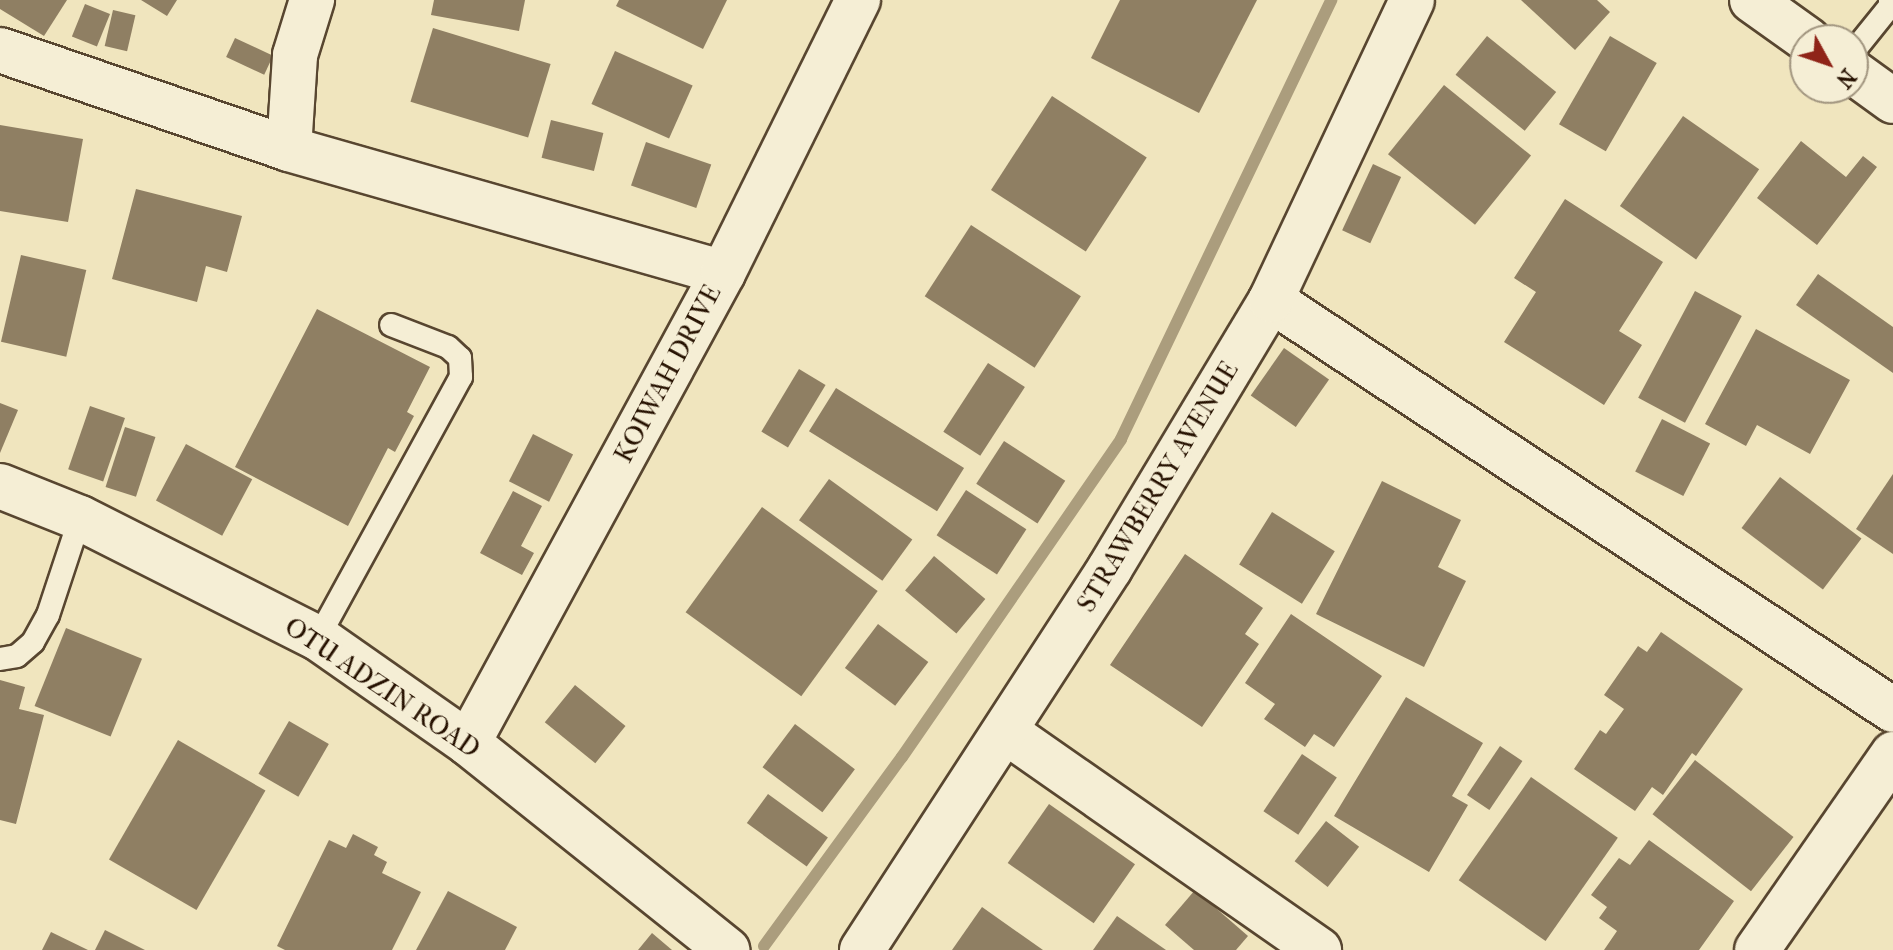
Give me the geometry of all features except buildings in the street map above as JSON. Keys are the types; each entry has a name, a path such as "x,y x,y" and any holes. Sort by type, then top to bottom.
{"street":[{"path":"289,149 295,55 312,0"},
{"name":"KOIWAH DRIVE","path":"468,743 723,273 858,0"},
{"name":"STRAWBERRY AVENUE","path":"862,950 1110,568 1271,300 1412,0"},
{"path":"1752,0 1789,26"},
{"path":"0,50 289,149 723,273"},
{"path":"1869,84 1893,101"},
{"path":"1271,300 1893,710"},
{"name":"OTU ADZIN ROAD","path":"0,486 80,518 318,638 468,743 727,950"},
{"path":"1005,731 1319,950"},
{"path":"1757,950 1893,754"}],"lane":[{"path":"1869,32 1890,6 1890,0"},
{"path":"318,638 461,377 460,358 448,347 391,325"},
{"path":"0,659 17,656 33,642 48,615 80,518"}],"waterway":[{"path":"764,946 902,757 1121,439 1331,0"}]}
